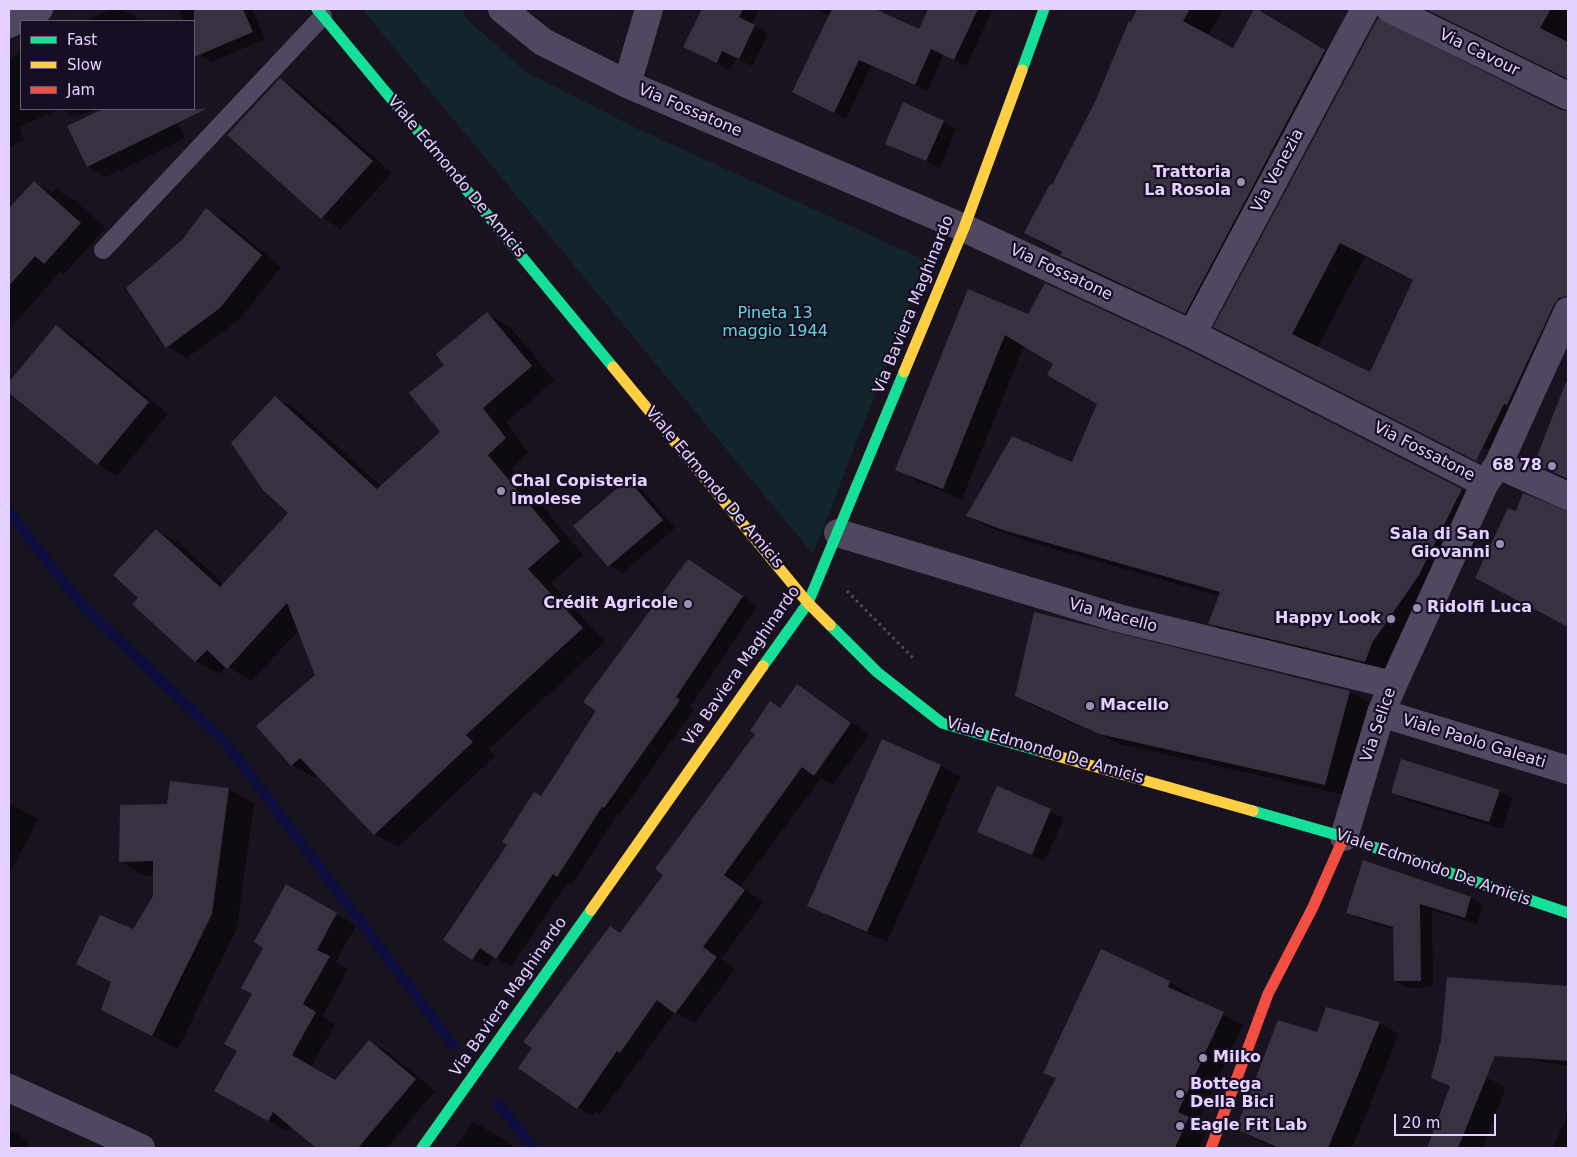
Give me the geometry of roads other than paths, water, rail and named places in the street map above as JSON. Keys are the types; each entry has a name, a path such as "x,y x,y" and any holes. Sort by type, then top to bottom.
{"street":[{"path":"9,24 39,9"},
{"path":"502,9 543,42 627,84 649,9"},
{"name":"Via Baviera Maghinardo","path":"422,1148 808,602 964,228 1044,9"},
{"name":"Via Venezia","path":"1192,334 1365,9"},
{"name":"Via Cavour","path":"1390,9 1568,96"},
{"name":"Viale Edmondo De Amicis","path":"320,12 808,602 878,672 942,723 1344,837 1568,913"},
{"name":"Via Fossatone","path":"627,84 964,228 1492,474 1568,496"},
{"name":"Via Selice","path":"1211,1148 1268,994 1313,907 1344,837 1381,713 1568,312"},
{"name":"Via Macello","path":"838,533 1118,618 1393,685"},
{"name":"Viale Paolo Galeati","path":"1381,713 1568,770"},
{"path":"9,1088 141,1148"}],"lane":[{"path":"103,250 320,12"}],"waterway":[{"path":"9,512 81,604 226,743 453,1045"},
{"path":"498,1104 534,1148"}],"place":[{"name":"Trattoria La Rosola","path":"1241,182"},
{"name":"68 78","path":"1552,466"},
{"name":"Chal Copisteria Imolese","path":"501,491"},
{"name":"Sala di San Giovanni","path":"1500,544"},
{"name":"Crédit Agricole","path":"688,604"},
{"name":"Ridolfi Luca","path":"1417,608"},
{"name":"Happy Look","path":"1391,619"},
{"name":"Macello","path":"1090,706"},
{"name":"Milko","path":"1203,1058"},
{"name":"Bottega Della Bici","path":"1180,1094"},
{"name":"Eagle Fit Lab","path":"1180,1126"}],"park label":[{"name":"Pineta 13 maggio 1944","path":"775,323"}]}
